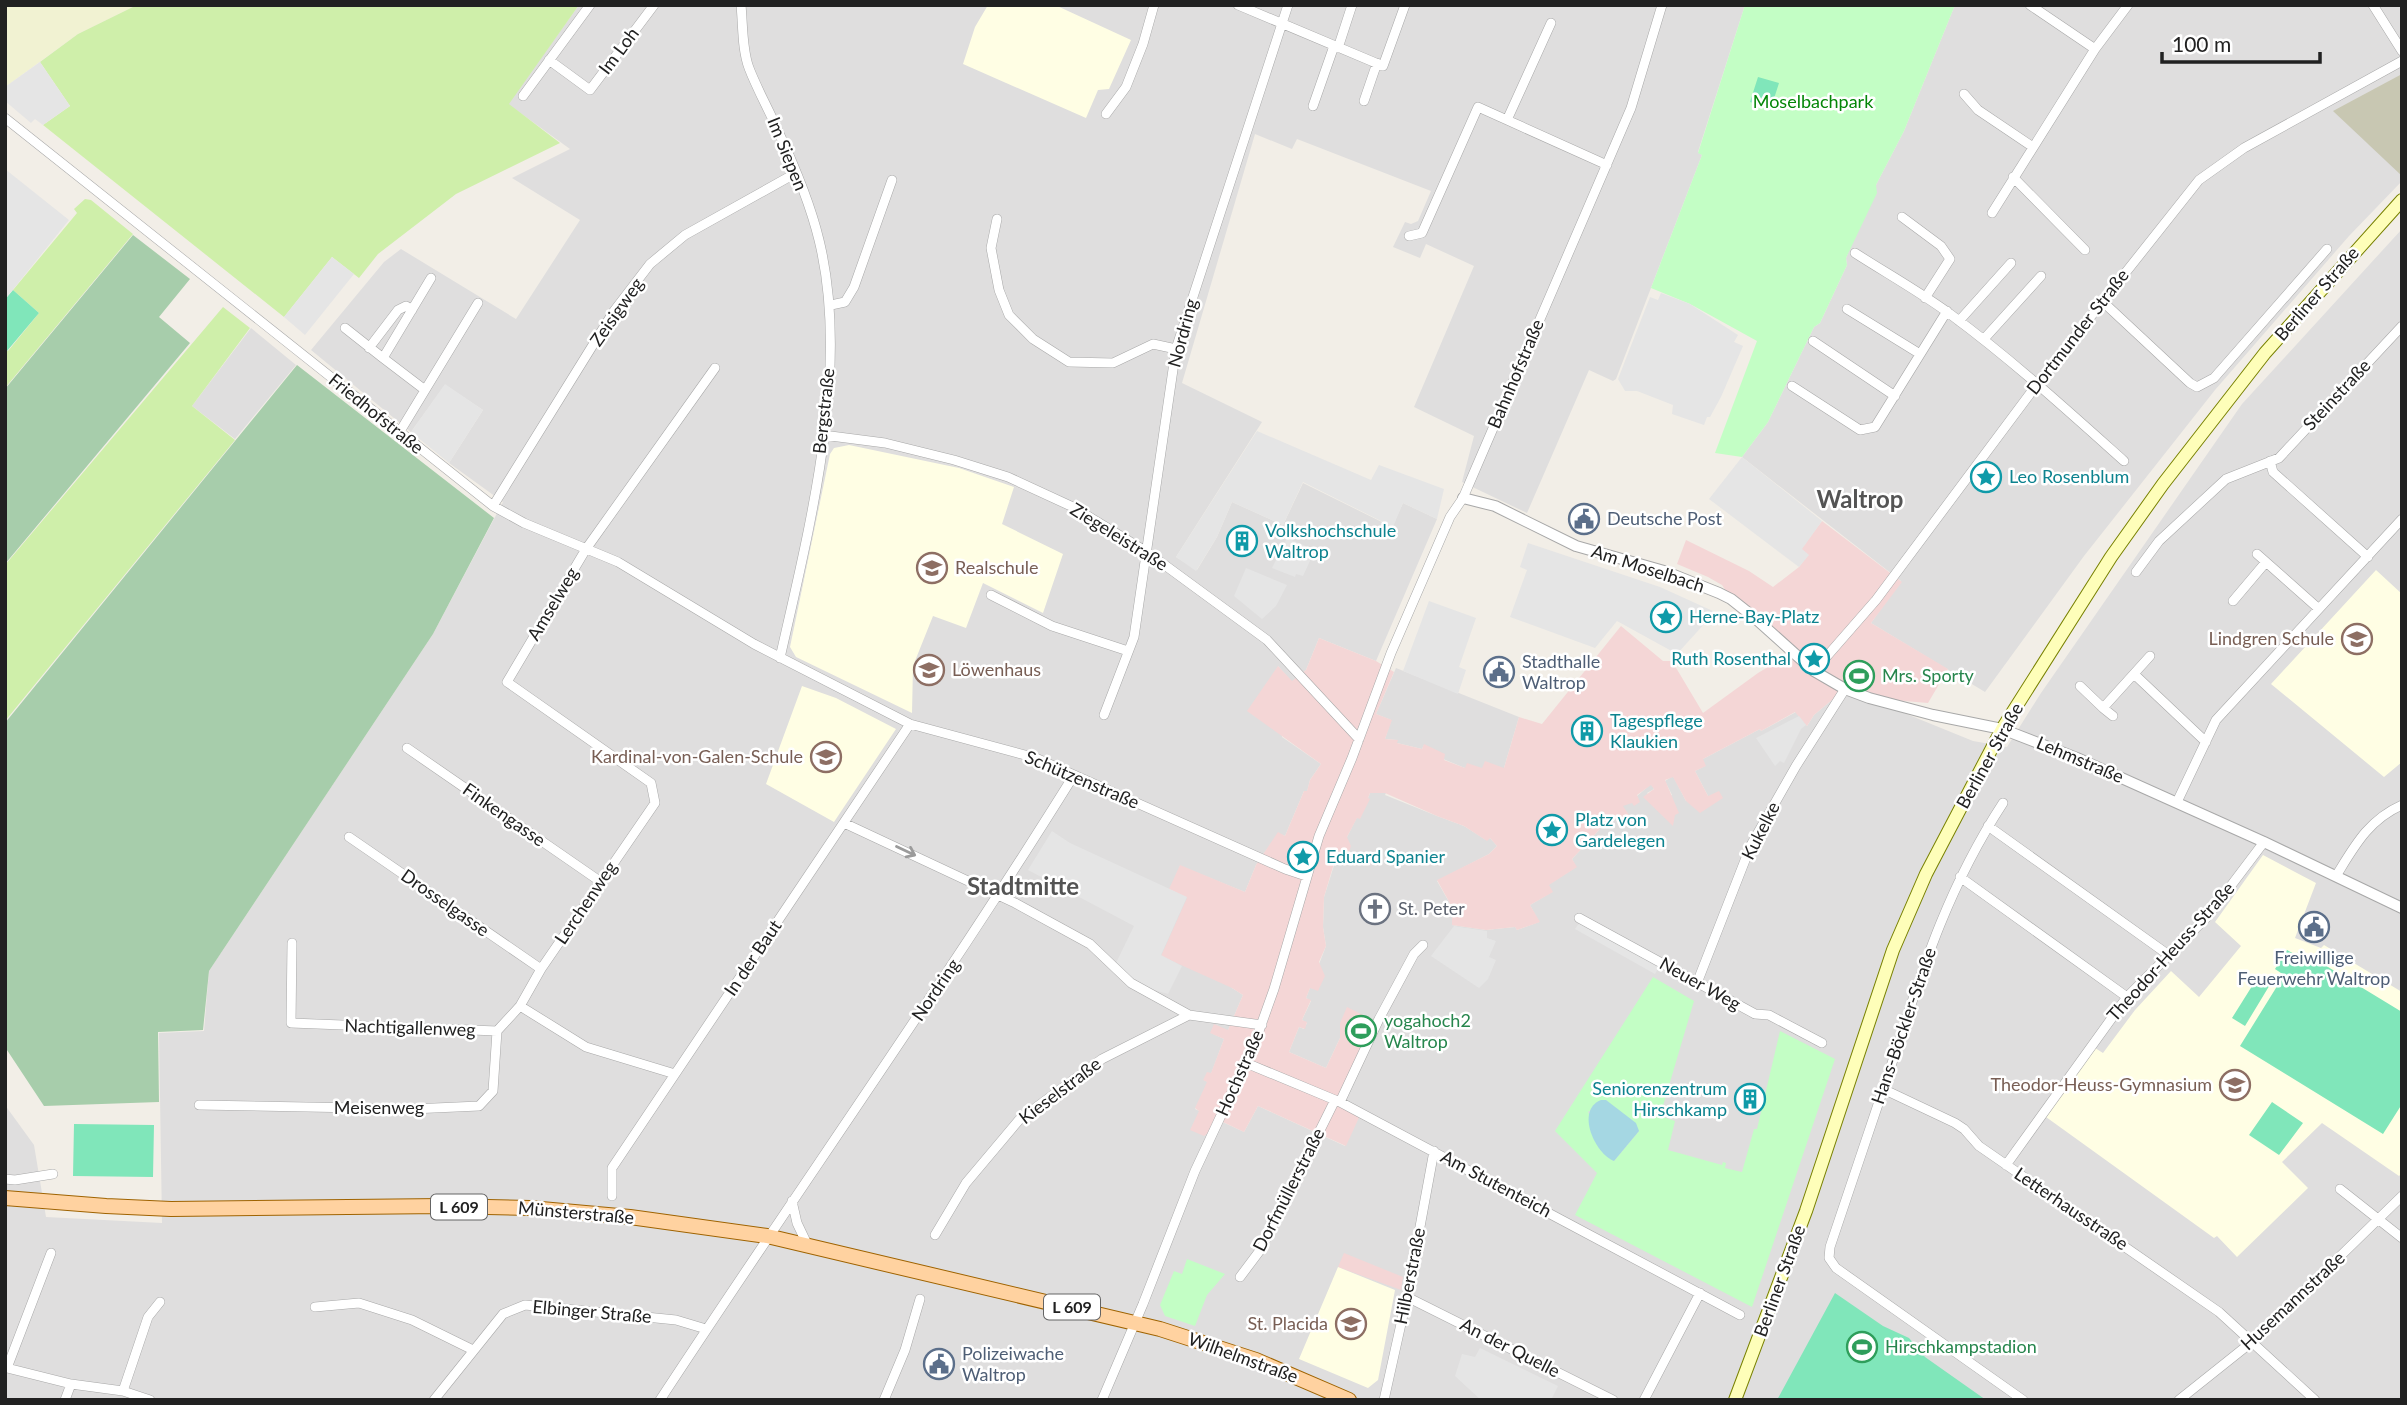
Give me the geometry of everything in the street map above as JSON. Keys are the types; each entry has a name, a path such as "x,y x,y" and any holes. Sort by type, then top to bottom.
{"main road":[{"name":"Berliner Straße","path":"1735,1400 1802,1221 1893,950 1926,874 2002,729 2111,557 2162,484 2265,353 2402,200"},
{"name":"Münsterstraße","path":"5,1198 171,1209 442,1206 530,1208 630,1217 767,1236 1136,1323"},
{"name":"Wilhelmstraße","path":"1136,1323 1216,1345 1349,1400"}],"street":[{"path":"523,96 590,5"},
{"name":"Im Loh","path":"550,60 590,90 654,5"},
{"name":"Im Siepen","path":"741,5 748,66 796,173 819,239 831,305"},
{"path":"1106,114 1126,87 1143,44 1154,5"},
{"path":"1238,5 1383,66 1405,5"},
{"name":"Nordring","path":"1104,715 1134,637 1176,349 1288,5"},
{"path":"1313,106 1352,5"},
{"name":"Bahnhofstraße","path":"1359,739 1391,653 1450,517 1463,498 1631,108 1662,5"},
{"path":"2030,5 2095,49"},
{"path":"1992,213 2095,49 2128,5"},
{"path":"2373,5 2402,51"},
{"path":"1507,120 1551,23"},
{"name":"Dortmunder Straße","path":"1814,671 1876,600 2038,383 2199,180 2245,148 2402,61"},
{"path":"1363,101 1377,64"},
{"path":"1964,94 1978,110 2033,147"},
{"path":"1409,236 1422,233 1478,107 1607,165"},
{"name":"Friedhofstraße","path":"5,118 493,506 524,523 618,562 780,658"},
{"name":"Zeisigweg","path":"493,506 614,311 650,264 685,235 796,173"},
{"path":"2013,177 2085,250"},
{"path":"831,305 845,302 854,287 892,180"},
{"path":"1902,217 1941,246 1950,259 1925,298"},
{"path":"997,219 991,248 999,290 1009,315 1033,339 1069,362 1113,363 1153,344 1176,349"},
{"path":"2102,301 2197,387 2214,378 2327,249"},
{"path":"1855,253 1947,311 1984,339 2038,383 2124,461"},
{"path":"1959,321 2011,263"},
{"path":"1984,339 2041,276"},
{"path":"383,358 431,278"},
{"path":"399,433 478,303"},
{"name":"Bergstraße","path":"780,658 806,544 823,435 831,305"},
{"path":"369,348 398,310 406,306 412,310"},
{"path":"1847,309 1920,354"},
{"path":"1792,386 1860,430 1875,428 1947,311"},
{"name":"Steinstraße","path":"2136,572 2159,541 2226,479 2279,458 2402,326"},
{"path":"345,328 425,390"},
{"path":"1813,341 1895,396"},
{"name":"Amselweg","path":"655,803 652,783 508,682 586,549 715,368"},
{"name":"Ziegeleistraße","path":"823,435 885,443 1008,477 1073,507 1147,552 1267,640 1359,739"},
{"path":"2270,461 2273,472 2368,557"},
{"name":"Am Moselbach","path":"1463,498 1494,506 1576,546 1664,571 1719,593 1755,618 1814,671"},
{"path":"2177,802 2216,720 2402,519"},
{"path":"2257,554 2319,609"},
{"path":"2233,601 2266,562"},
{"path":"991,595 1052,626 1128,651"},
{"path":"2103,708 2150,656"},
{"name":"Schützenstraße","path":"780,658 910,724 1036,758 1306,876"},
{"name":"Lehmstraße","path":"1814,671 1845,689 1869,698 2002,729 2077,758 2402,908"},
{"path":"2134,674 2206,742"},
{"path":"2080,686 2113,716"},
{"name":"Kukelke","path":"1697,982 1751,845 1796,766 1845,689"},
{"name":"In der Baut","path":"612,1196 612,1168 910,724"},
{"name":"Hochstraße","path":"1102,1400 1136,1323 1195,1171 1262,1025 1319,836 1359,739"},
{"name":"Finkengasse","path":"407,748 601,882"},
{"name":"Nordring","path":"660,1400 767,1236 998,897 1074,775"},
{"name":"Lerchenweg","path":"520,1006 541,969 655,803"},
{"name":"Hans-Böckler-Straße","path":"2003,803 1960,877 1930,946 1830,1247 1829,1258 1836,1268 2024,1400"},
{"path":"2336,876 2361,835 2390,810 2402,805"},
{"path":"844,823 1015,903 1090,944 1131,982 1189,1015 1262,1025"},
{"path":"1988,826 2170,956"},
{"name":"Drosselgasse","path":"349,836 541,969"},
{"name":"Theodor-Heuss-Straße","path":"2006,1165 2127,997 2208,916 2264,842"},
{"path":"1960,877 2127,997"},
{"name":"Neuer Weg","path":"1579,918 1755,1014 1769,1014 1822,1043"},
{"name":"Nachtigallenweg","path":"292,943 291,1023 497,1031 520,1006"},
{"name":"Dorfmüllerstraße","path":"1240,1277 1261,1249 1379,1019 1423,944"},
{"path":"520,1006 586,1047 675,1074"},
{"name":"Kieselstraße","path":"935,1235 966,1183 1019,1120 1102,1059 1189,1015"},
{"name":"Meisenweg","path":"199,1105 412,1110 479,1106 494,1091 497,1031"},
{"name":"Am Stutenteich","path":"1246,1063 1337,1101 1740,1315"},
{"name":"Letterhausstraße","path":"1883,1089 1955,1123 1979,1146 2219,1311 2315,1400"},
{"name":"Hilberstraße","path":"1384,1400 1408,1297 1434,1151"},
{"path":"5,1179 53,1174"},
{"path":"2340,1189 2402,1238"},
{"name":"Husemannstraße","path":"2179,1400 2253,1341 2402,1196"},
{"path":"792,1201 797,1223 808,1246"},
{"path":"51,1253 7,1368 71,1384 123,1391 150,1400"},
{"path":"1644,1400 1700,1293"},
{"name":"An der Quelle","path":"1408,1297 1613,1400"},
{"path":"884,1400 905,1350 920,1299"},
{"path":"123,1391 148,1317 160,1302"},
{"path":"315,1307 359,1303 412,1320 473,1350"},
{"name":"Elbinger Straße","path":"433,1400 503,1314 525,1305 676,1320 706,1329"},
{"path":"65,1400 71,1384"}],"shaded area":[{"path":"5,5 137,5 78,34 5,87"},
{"path":"579,5 1745,5 1698,152 1702,155 1616,379 1613,381 1589,370 1527,513 1462,482 1474,436 1414,407 1474,266 1426,244 1420,258 1393,247 1405,222 1411,224 1418,221 1431,191 1297,139 1292,149 1255,134 1182,383 1262,422 1176,557 1197,570 1217,537 1232,502 1283,525 1303,483 1392,527 1403,503 1437,519 1376,661 1319,638 1306,670 1292,682 1278,666 1282,737 1321,764 1310,780 1307,792 1304,791 1285,836 1278,833 1256,865 1245,892 1180,866 1170,890 1187,897 1232,988 1243,995 1228,1030 1211,1033 1224,1039 1211,1074 1204,1080 1208,1082 1195,1109 1244,1132 1258,1106 1345,1146 1338,1099 1375,1021 1340,1023 1340,1038 1326,1068 1289,1052 1299,1027 1304,1029 1307,1023 1302,1020 1311,1001 1306,998 1326,946 1323,927 1324,897 1336,859 1342,862 1346,860 1347,837 1357,817 1360,818 1370,793 1386,793 1385,795 1464,826 1486,840 1490,838 1497,846 1489,854 1437,881 1452,907 1452,925 1486,930 1515,927 1517,930 1539,922 1530,905 1552,892 1548,885 1576,867 1572,859 1612,816 1629,815 1621,805 1651,784 1654,789 1647,793 1674,820 1672,795 1665,781 1673,776 1686,801 1708,796 1695,771 1705,766 1702,758 1796,712 1807,726 1814,715 1845,689 1973,741 2007,747 2041,693 2242,404 2402,229 2402,1400 5,1400 5,1105 34,1145 46,1217 162,1223 159,1033 204,1031 209,971 433,634 503,502 449,463 483,410 445,385 411,432 311,350 384,262 401,249 516,319 580,220 512,178 570,149 508,104"},
{"path":"988,5 1055,5 1131,40 1109,89 1098,90 1086,118 963,64 975,27"},
{"path":"1955,5 2402,5 2402,181 2349,236 2215,390 2084,556 1985,692 1871,623 1901,581 1742,457 1768,422 1814,327 1820,323 1847,265 1846,258 1876,185 1904,131"},
{"path":"40,62 70,106 43,125 35,119 31,123 5,101 5,87"},
{"path":"2402,74 2402,176 2333,111"},
{"path":"5,169 69,220 7,297 5,296"},
{"path":"332,257 354,274 305,335 284,317"},
{"path":"1661,293 1690,304 1738,335 1734,342 1743,346 1721,397 1704,425 1672,414 1673,405 1637,391 1625,391 1618,379 1650,297 1658,300"},
{"path":"251,328 296,365 235,439 192,406"},
{"path":"445,384 483,410 449,463 411,432"},
{"path":"1257,431 1371,480 1379,465 1444,489 1437,519 1403,503 1393,527 1303,482 1283,525 1232,502 1217,537 1196,571 1176,557"},
{"name":"Realschule","path":"849,445 959,468 1014,487 1002,524 1063,554 1043,613 983,583 966,628 933,616 913,666 912,713 796,657 790,647 830,454 834,448"},
{"path":"1742,457 1822,521 1802,549 1809,555 1799,567 1709,499"},
{"path":"1822,521 1902,582 1871,623 1948,669 1928,703 1869,698 1845,689 1814,715 1807,726 1795,712 1703,759 1706,766 1695,771 1708,796 1719,791 1723,798 1700,813 1686,801 1673,777 1665,780 1679,813 1675,815 1673,826 1643,797 1654,789 1651,785 1637,795 1640,802 1634,806 1632,803 1623,806 1629,815 1624,821 1617,814 1612,816 1572,859 1577,867 1549,885 1553,892 1530,905 1540,922 1517,930 1515,927 1486,930 1452,925 1452,907 1437,880 1489,854 1497,846 1490,838 1487,841 1464,826 1385,793 1370,793 1370,799 1360,819 1357,818 1347,837 1351,846 1346,861 1343,863 1335,860 1324,897 1323,927 1326,946 1319,962 1325,976 1318,991 1310,988 1306,998 1311,1000 1302,1020 1307,1022 1305,1029 1299,1027 1289,1052 1326,1068 1340,1038 1340,1023 1347,1007 1375,1021 1338,1098 1362,1111 1346,1146 1258,1106 1244,1132 1223,1122 1204,1136 1190,1130 1199,1111 1195,1108 1207,1082 1203,1080 1207,1072 1211,1073 1224,1039 1210,1033 1214,1024 1228,1030 1243,995 1161,956 1187,898 1169,889 1180,865 1245,892 1256,865 1278,832 1285,836 1304,791 1307,791 1310,780 1321,764 1247,711 1278,666 1292,681 1306,670 1319,638 1376,661 1394,672 1376,714 1392,720 1385,739 1398,740 1397,743 1422,749 1424,744 1445,754 1444,760 1465,768 1467,763 1482,768 1485,761 1504,768 1519,717 1542,724 1621,626 1663,661 1672,661 1703,713 1791,653 1731,599 1722,585 1677,564 1686,540 1749,571 1773,587 1799,567 1808,555 1801,549"},
{"path":"1287,538 1315,550 1303,576 1296,574 1295,577 1272,568"},
{"path":"1528,543 1660,587 1715,612 1677,654 1617,621 1595,648 1510,617 1527,570 1520,567"},
{"path":"1246,568 1287,585 1276,606 1262,619 1234,596"},
{"name":"Lindgren Schule","path":"2376,570 2402,594 2402,762 2384,777 2271,684"},
{"path":"1429,601 1476,618 1459,667 1466,670 1458,694 1403,671"},
{"path":"1396,668 1519,717 1504,768 1465,768 1443,759 1424,745 1422,749 1397,743 1397,740 1385,739 1391,720 1376,714"},
{"name":"Kardinal-von-Galen-Schule","path":"802,686 836,698 896,729 834,822 766,784"},
{"path":"1799,716 1806,725 1801,729 1784,763 1780,761 1775,766 1756,738"},
{"path":"1052,831 1070,843 1187,897 1161,955 1182,966 1168,994 1131,983 1116,963 1134,926 1028,870"},
{"name":"Theodor-Heuss-Gymnasium","path":"2263,855 2316,883 2295,938 2321,948 2324,945 2402,992 2402,1173 2399,1176 2322,1123 2282,1162 2308,1188 2237,1257 2217,1236 2214,1238 2046,1117 2095,1048 2103,1053 2135,1010 2171,971 2199,997 2241,946 2215,922"},
{"path":"1582,919 1661,963 1655,974 1575,929"},
{"path":"1454,926 1487,931 1487,938 1496,941 1489,957 1496,960 1488,979 1479,988 1431,956"},
{"path":"1344,1253 1403,1277 1401,1290 1338,1267"},
{"name":"St. Placida","path":"1338,1267 1395,1290 1378,1380 1368,1388 1299,1359"},
{"path":"1480,1348 1558,1386 1551,1400 1481,1400 1455,1376 1462,1354 1475,1357"}],"green space":[{"path":"137,5 579,5 509,104 560,143 456,194 378,254 359,278 332,257 284,317 43,125 70,106 40,62 78,34"},
{"name":"Moselbachpark","path":"1745,5 1955,5 1904,131 1876,185 1877,193 1846,258 1847,265 1820,323 1814,327 1768,422 1742,457 1715,453 1757,341 1690,304 1651,288 1702,155 1698,153"},
{"path":"1758,77 1779,83 1771,108 1750,102"},
{"path":"85,199 91,200 133,234 5,388 5,350 8,351 39,313 13,290 77,213 74,209"},
{"path":"133,235 190,279 159,317 190,343 5,564 5,389"},
{"path":"13,290 39,313 7,351 5,296"},
{"path":"223,307 250,328 192,406 235,440 5,721 5,565"},
{"path":"297,365 494,518 433,634 209,971 203,1030 158,1032 159,1102 44,1106 5,1047 5,723"},
{"path":"2287,950 2296,955 2299,951 2305,953 2402,1012 2402,1104 2383,1134 2240,1046 2284,975 2275,969"},
{"path":"2259,975 2271,983 2245,1026 2232,1018"},
{"path":"1653,977 1694,1001 1660,1116 1675,1121 1668,1150 1722,1165 1723,1162 1726,1163 1725,1168 1742,1172 1754,1129 1757,1129 1780,1031 1835,1059 1752,1307 1575,1215 1597,1173 1555,1131","holes":["1606,1100 1639,1131 1614,1161 1588,1112"]},
{"path":"2272,1102 2303,1123 2279,1155 2249,1135"},
{"path":"74,1124 154,1125 153,1177 73,1176"},
{"path":"1187,1259 1225,1274 1207,1295 1195,1326 1165,1316 1160,1305 1174,1271 1182,1274"},
{"name":"Hirschkampstadion","path":"1835,1293 1883,1326 1909,1338 1925,1357 1986,1400 1777,1400"}],"water":[{"path":"1606,1100 1636,1123 1639,1131 1614,1161 1600,1150 1591,1132 1589,1113 1593,1105"}],"place":[{"name":"Leo Rosenblum","path":"1986,477"},
{"name":"Deutsche Post","path":"1584,519"},
{"name":"Volkshochschule Waltrop","path":"1242,541"},
{"name":"Realschule","path":"932,568"},
{"name":"Herne-Bay-Platz","path":"1666,617"},
{"name":"Lindgren Schule","path":"2357,639"},
{"name":"Ruth Rosenthal","path":"1814,659"},
{"name":"Löwenhaus","path":"929,670"},
{"name":"Stadthalle Waltrop","path":"1499,672"},
{"name":"Mrs. Sporty","path":"1859,676"},
{"name":"Tagespflege Klaukien","path":"1587,731"},
{"name":"Kardinal-von-Galen-Schule","path":"826,757"},
{"name":"Platz von Gardelegen","path":"1552,830"},
{"name":"Eduard Spanier","path":"1303,857"},
{"name":"St. Peter","path":"1375,909"},
{"name":"Freiwillige Feuerwehr Waltrop","path":"2314,927"},
{"name":"yogahoch2 Waltrop","path":"1361,1031"},
{"name":"Theodor-Heuss-Gymnasium","path":"2235,1085"},
{"name":"Seniorenzentrum Hirschkamp","path":"1750,1099"},
{"name":"St. Placida","path":"1351,1324"},
{"name":"Hirschkampstadion","path":"1862,1347"},
{"name":"Polizeiwache Waltrop","path":"939,1364"}],"district":[{"name":"Waltrop","path":"1860,500"},
{"name":"Stadtmitte","path":"1023,887"}]}
